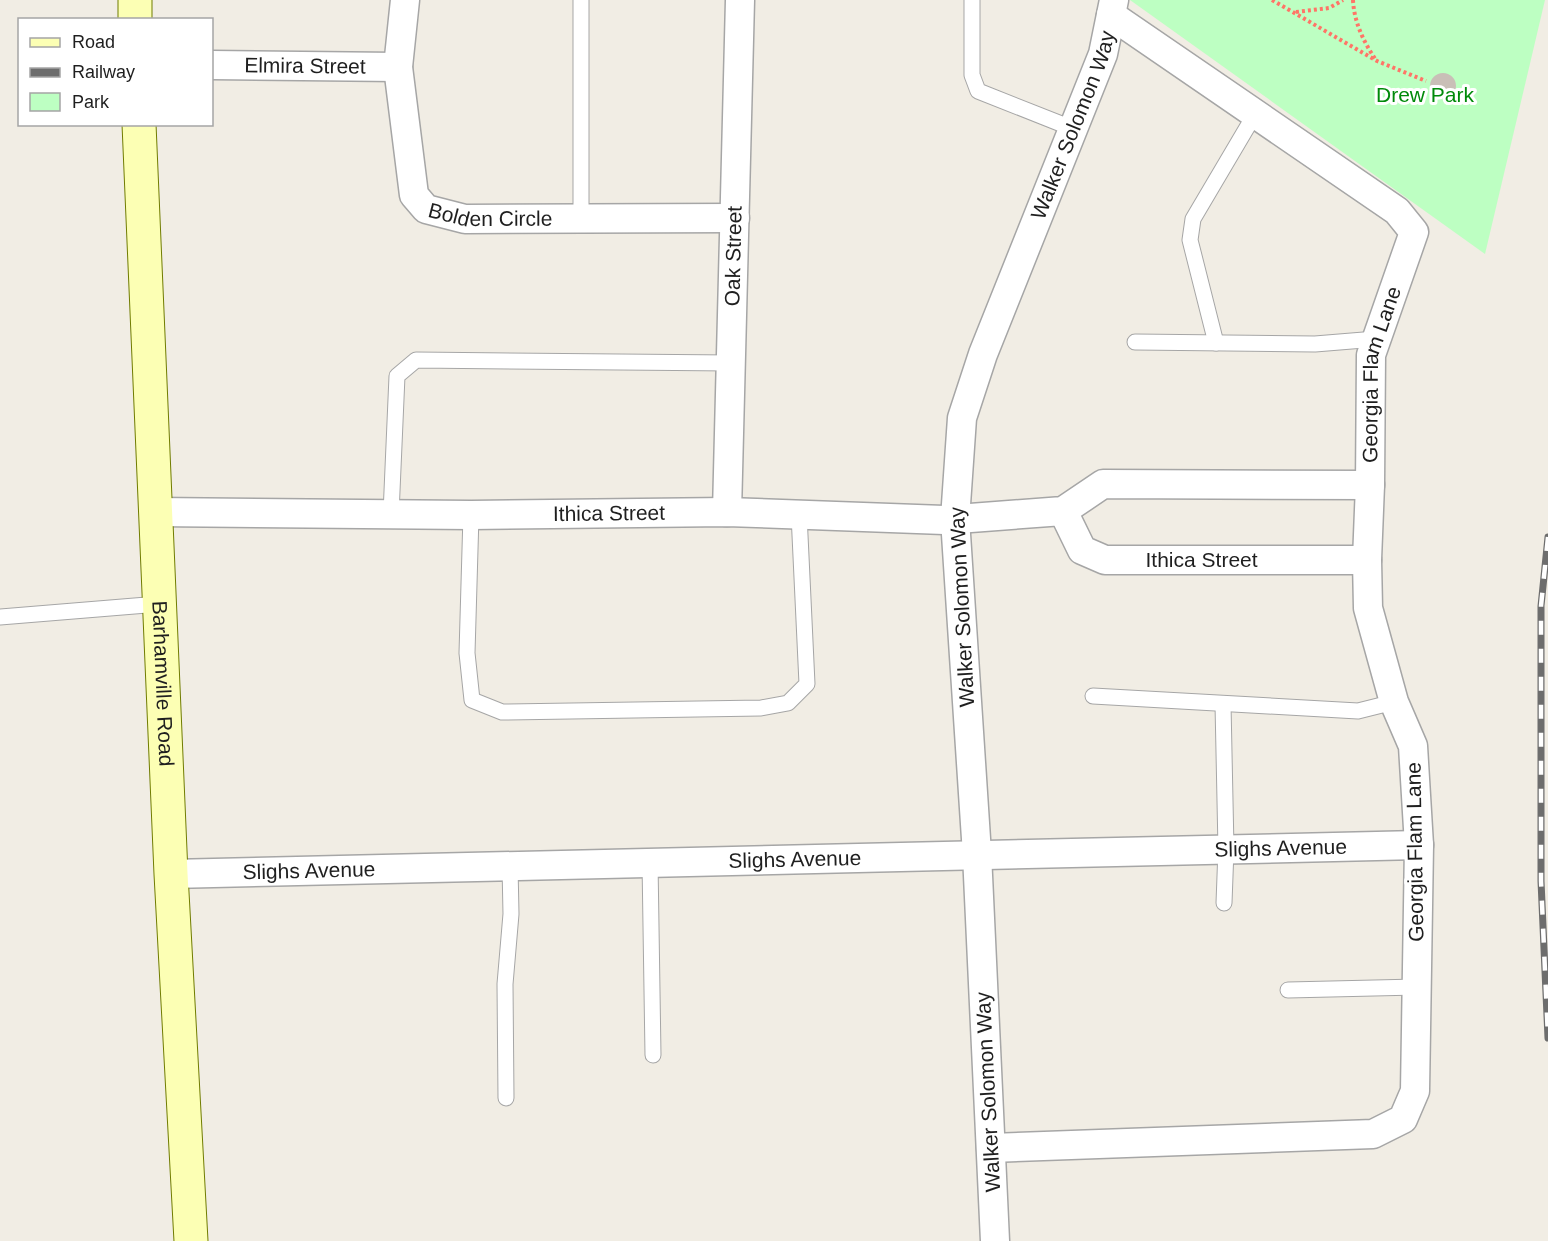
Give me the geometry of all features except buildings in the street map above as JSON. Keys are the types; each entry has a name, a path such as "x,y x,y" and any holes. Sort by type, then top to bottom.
{"street":[{"path":"135,0 135,18"},
{"name":"Bolden Circle","path":"405,0 398,67 414,195 426,209 465,219 735,218"},
{"name":"Oak Street","path":"727,512 740,0"},
{"name":"Walker Solomon Way","path":"995,1241 977,854 955,519 962,418 983,354 1103,54 1112,7"},
{"name":"Georgia Flam Lane","path":"991,1148 1373,1134 1403,1119 1416,1091 1419,845 1413,746 1394,702 1368,608 1367,560 1371,355 1414,232 1397,211 1255,114 1112,7"},
{"name":"Elmira Street","path":"213,65 398,67"},
{"name":"Barhamville Road","path":"139,126 171,874 191,1241"},
{"name":"Ithica Street","path":"155,512 471,515 727,512 955,519 1063,511 1103,484 1370,485"},
{"name":"Ithica Street","path":"1063,511 1082,550 1105,560 1367,560"},
{"name":"Slighs Avenue","path":"171,874 1419,845"}],"lane":[{"path":"581,0 581,218"},
{"path":"972,0 972,75 978,91 1074,129"},
{"path":"1216,343 1190,240 1193,219 1255,114"},
{"path":"1135,342 1316,344 1376,339"},
{"path":"391,514 397,376 416,360 731,363"},
{"path":"471,515 466,653 472,700 502,712 761,708 788,703 807,684 799,514"},
{"path":"0,617 159,604"},
{"path":"1093,696 1358,711 1394,702"},
{"path":"1223,704 1226,849 1224,903"},
{"path":"650,862 653,1055"},
{"path":"506,1098 505,984 511,914 510,866"},
{"path":"1288,990 1417,987"}],"path":[{"path":"1272,0 1377,61 1426,81"},
{"path":"1294,12 1329,8 1344,0"},
{"path":"1353,0 1359,29 1368,50 1377,61"}],"green space":[{"name":"Drew Park","path":"1130,0 1545,0 1485,254"}],"railway":[{"path":"1548,537 1541,606 1541,881 1548,1038"}]}
